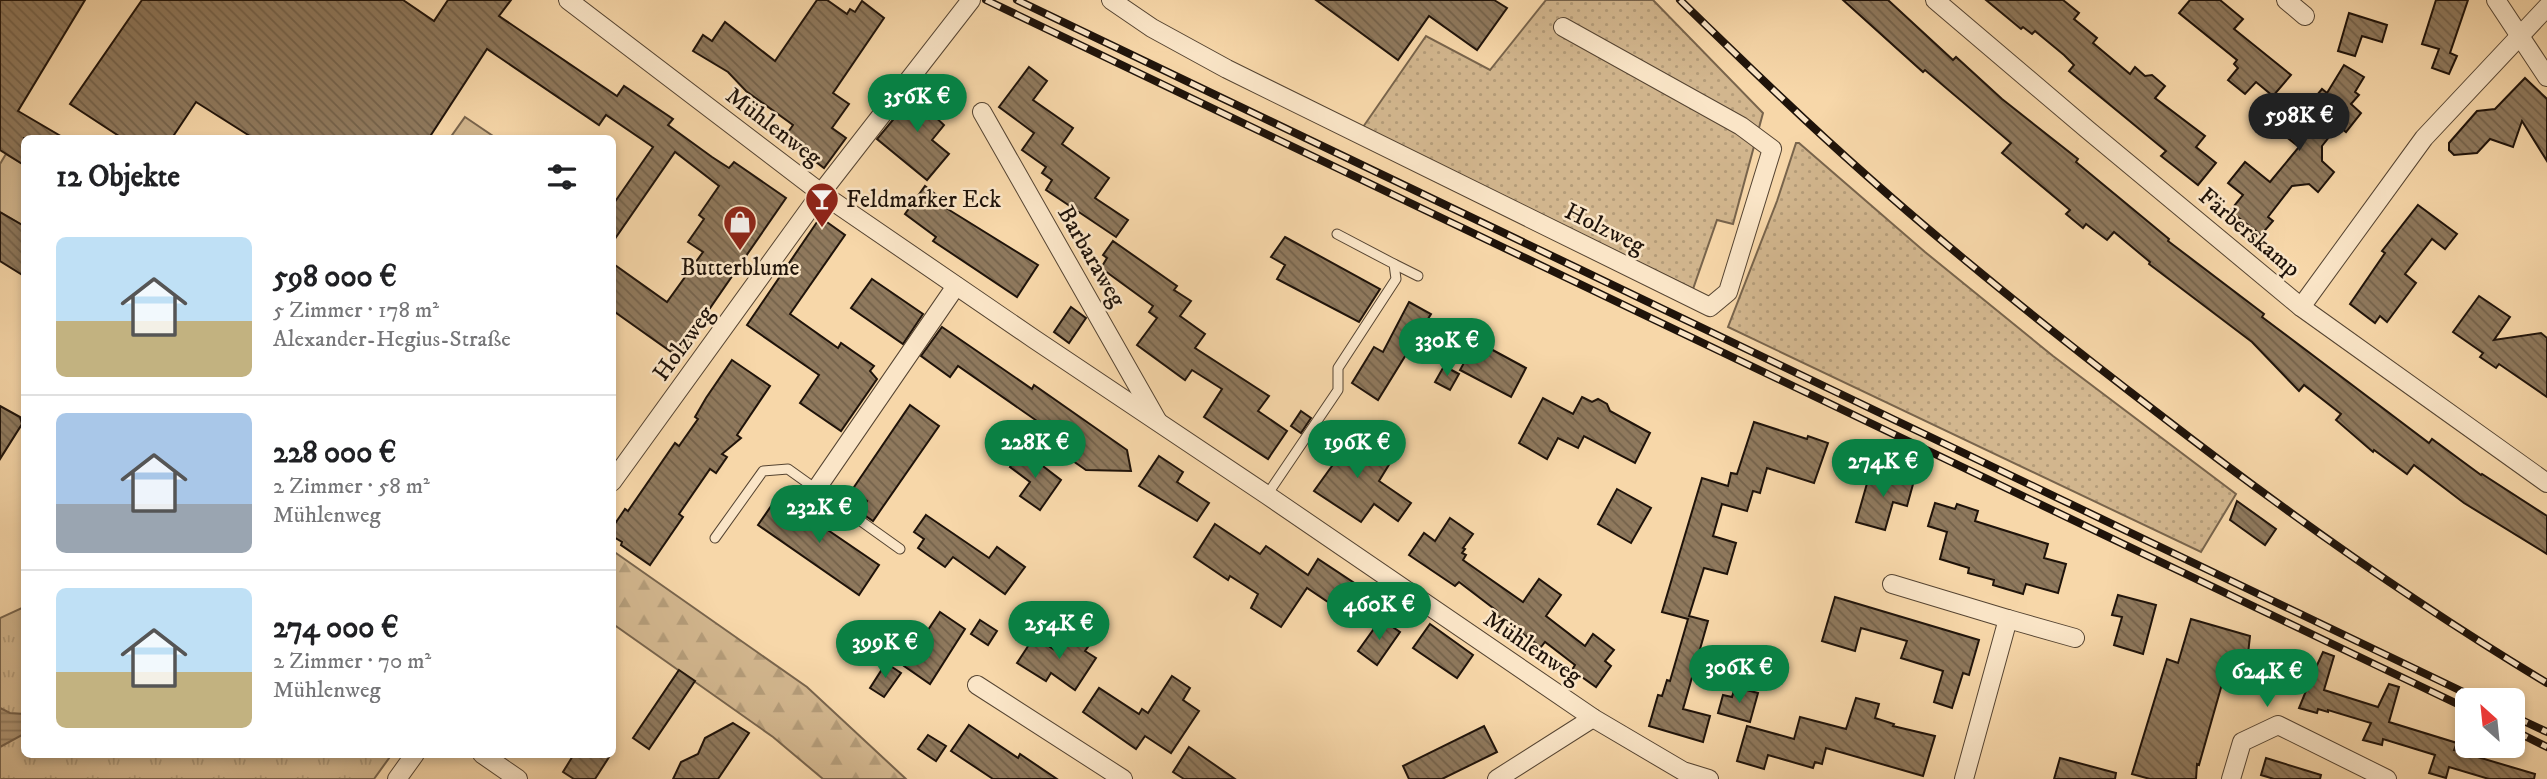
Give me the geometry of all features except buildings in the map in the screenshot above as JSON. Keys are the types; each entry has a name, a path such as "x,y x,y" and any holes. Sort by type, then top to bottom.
{"street":[{"name":"Mühlenweg","path":"568,0 821,193 956,286 1593,718 1683,771 1709,779"},
{"name":"Holzweg","path":"616,476 821,193 971,0"},
{"name":"Holzweg","path":"1111,0 1152,28 1227,69 1710,307 1728,292 1772,149 1741,125 1563,27"},
{"name":"Färberskamp","path":"1935,0 2301,307 2547,484"},
{"path":"2286,0 2305,16"},
{"path":"2496,0 2547,77"},
{"path":"2301,307 2424,138 2547,7"},
{"name":"Barbaraweg","path":"982,112 1159,423"},
{"path":"817,488 956,286"},
{"path":"1892,584 2076,638"},
{"path":"1964,779 2008,619"},
{"path":"977,685 1123,779"},
{"path":"1497,779 1593,718"},
{"path":"2231,779 2242,742 2278,725 2387,779"},
{"path":"397,779 412,758"},
{"path":"488,758 518,779"}],"lane":[{"path":"1337,234 1418,276"},
{"path":"1267,495 1338,390 1338,368 1396,279 1394,264"},
{"path":"715,538 763,471 788,469 900,549"}],"green space":[{"path":"1546,0 1653,0 1763,113 1733,224 1717,220 1693,289 1363,127 1426,36 1490,70"},
{"path":"465,117 492,135 452,135"},
{"path":"1796,143 2053,356 2236,494 2201,552 1728,327 1777,201"},
{"path":"6,154 21,163 21,224 0,212 0,164"},
{"path":"616,553 807,687 906,779 823,779 773,737 616,626"},
{"path":"21,608 21,758 389,758 374,779 0,779 0,618"}],"shaded area":[{"path":"0,708 10,713 21,714 21,736 0,747"}],"railway":[{"path":"986,0 2455,703"},
{"path":"1017,0 2455,688"},
{"path":"1680,0 1874,182 1967,262 2063,339 2301,520 2398,588 2547,683"},
{"path":"2525,722 2547,732"},
{"path":"2525,736 2547,747"}],"place":[{"name":"Feldmarker Eck","path":"822,229"},
{"name":"Butterblume","path":"740,252"}]}
